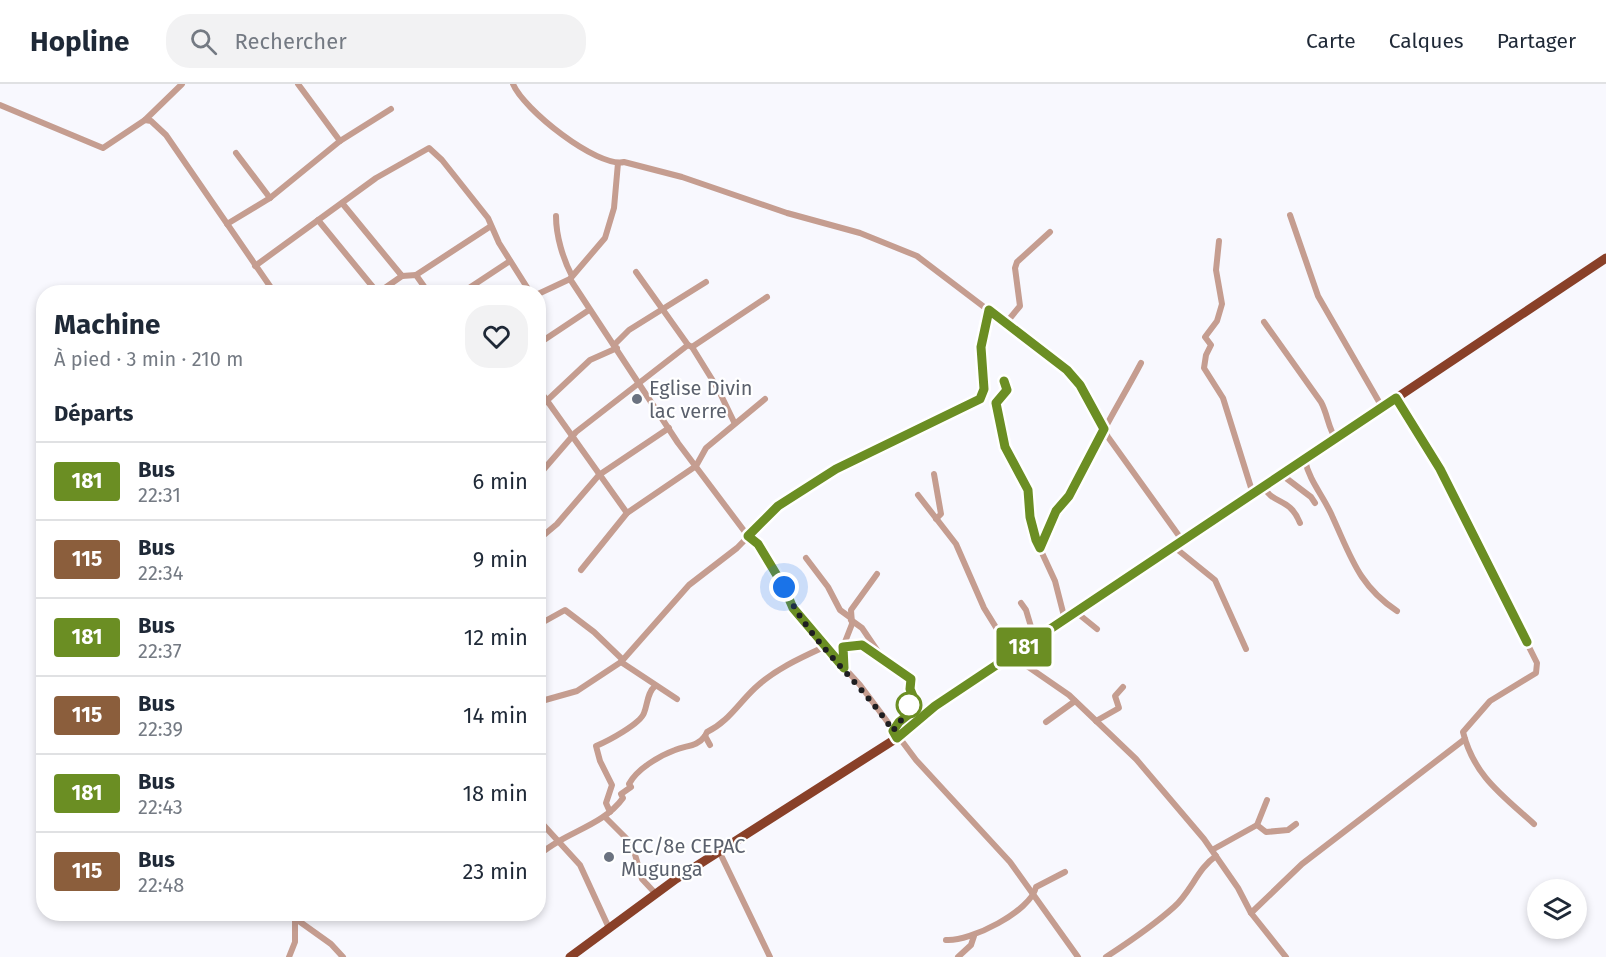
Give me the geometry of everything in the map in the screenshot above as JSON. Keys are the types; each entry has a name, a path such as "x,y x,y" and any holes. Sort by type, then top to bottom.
{"highway":[{"path":"570,957 655,893 1606,258"}],"street":[{"path":"0,105 103,148 145,120 182,84"},
{"path":"298,84 340,141"},
{"path":"513,84 520,98 544,122 582,148 618,163 624,162 682,177 895,246 929,262 1067,370 1080,385 1104,429 1178,543 1215,580 1246,649"},
{"path":"227,224 270,198 340,141 392,109"},
{"path":"145,120 151,121 166,135 269,285"},
{"path":"255,266 376,178 429,148 442,160 491,226 525,285"},
{"path":"236,153 270,198"},
{"path":"546,290 571,278 605,238 614,208 618,163"},
{"path":"342,203 402,276"},
{"path":"1290,215 1318,296 1382,407"},
{"path":"556,216 556,231 565,262 589,310 696,466 748,536 758,544 784,587 793,608 824,647 860,685 895,734 1010,862 1078,957"},
{"path":"318,220 372,285"},
{"path":"388,285 402,276 416,275 491,226"},
{"path":"1006,323 1020,306 1015,268 1017,262 1050,232"},
{"path":"1219,241 1216,270 1222,304 1217,321 1205,337 1211,345 1206,355 1204,368 1222,398 1253,494"},
{"path":"474,285 510,261"},
{"path":"636,272 718,388 734,422"},
{"path":"416,275 423,285"},
{"path":"627,513 547,399 590,360 615,347 629,330 706,282"},
{"path":"546,467 573,437 638,382 767,297"},
{"path":"546,339 589,310"},
{"path":"546,700 578,691 621,661 689,585 737,548 778,506 836,469 980,399 984,389 981,347 989,310"},
{"path":"1264,322 1321,402 1328,416 1329,429 1336,439"},
{"path":"1040,548 1056,511 1069,496 1141,363"},
{"path":"1004,381 1007,390 996,403 1005,447 1026,482 1031,523 1055,581 1065,620"},
{"path":"1396,398 1440,469 1537,663 1536,673 1490,701 1463,732 1468,754 1493,787 1534,824"},
{"path":"581,570 627,513 696,466 706,448 734,422 765,399"},
{"path":"546,533 557,524 599,475 669,428"},
{"path":"1305,460 1308,473 1334,519 1351,561 1380,600 1397,611"},
{"path":"934,474 940,514 936,519"},
{"path":"1282,475 1311,497 1315,504"},
{"path":"1264,487 1268,494 1293,507 1300,523"},
{"path":"918,495 956,544 984,608 1009,657 1028,666 1075,701 1136,759 1214,853 1238,888 1251,913 1286,957"},
{"path":"806,558 828,587 840,610 862,628 880,656"},
{"path":"844,668 843,647 854,604 877,574"},
{"path":"1022,603 1035,640"},
{"path":"546,621 565,610 594,632 621,661 677,699"},
{"path":"1076,612 1097,629"},
{"path":"843,647 858,644 880,656 911,679 910,689 915,701 909,705 913,711 899,722 895,734"},
{"path":"546,849 576,830 608,815 622,798 621,794 631,787 629,784 636,774 663,755 694,746 707,732 720,725 763,682 824,647"},
{"path":"655,686 650,690 644,714 639,720 596,746 600,761 612,785 606,803 608,815 632,844 642,879 655,893"},
{"path":"1096,721 1119,708 1116,696 1123,687"},
{"path":"1046,722 1075,701"},
{"path":"705,736 710,745"},
{"path":"1251,913 1302,864 1465,739"},
{"path":"1106,957 1174,907 1190,890 1214,853 1257,825 1267,800"},
{"path":"1257,825 1266,832 1288,830 1296,824"},
{"path":"546,827 580,865 609,928"},
{"path":"719,851 770,957"},
{"path":"946,940 956,941 974,936 1007,917 1034,895 1035,887 1040,883 1065,872"},
{"path":"289,957 295,942 293,921"},
{"path":"299,921 331,944 343,957"},
{"path":"958,957 971,945 974,936"}],"bus line":[{"name":"181","path":"1004,381 1007,390 996,403 999,409 1000,424 1005,447 1010,451 1026,482 1032,529 1040,548 1056,511 1063,505 1085,469 1094,444 1104,429 1080,385 1067,370 989,310 985,319 981,347 984,389 980,399 836,469 778,506 748,536 758,544 784,587 793,608 806,626 844,668 843,647 858,644 880,656 911,679 910,689 915,701 909,705 913,711 899,722 893,731 897,738 935,706 1396,398 1440,469 1527,642"}],"place":[{"name":"Eglise Divin lac verre","path":"637,399"},
{"name":"ECC/8e CEPAC Mugunga","path":"609,857"}],"route":[{"path":"784,587 793,608 806,626 860,685 893,731 899,722 913,711 909,705"}]}
